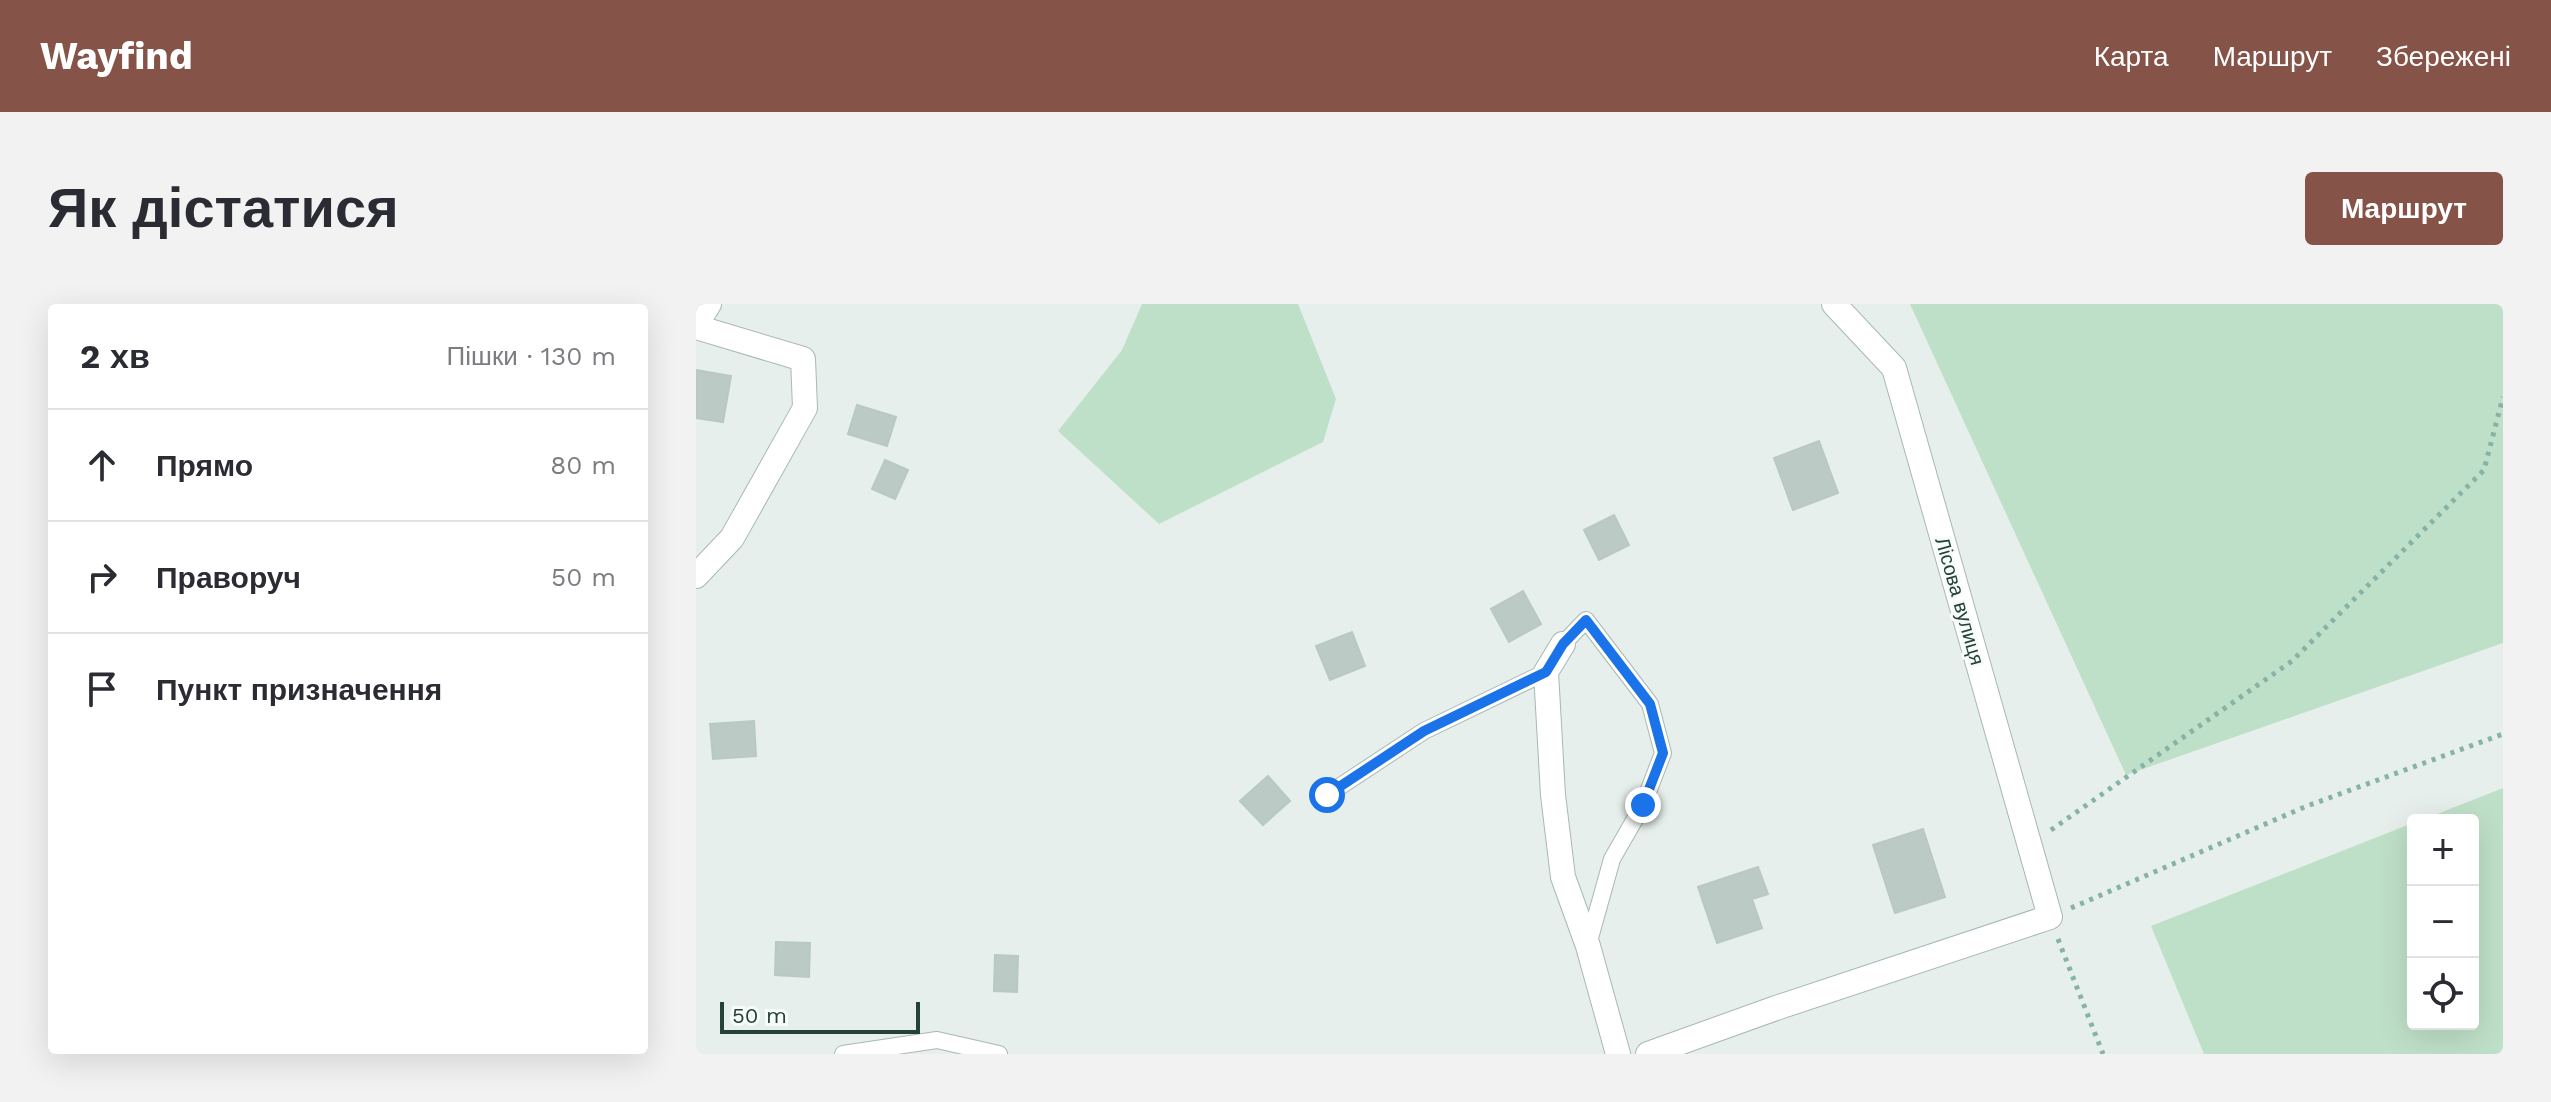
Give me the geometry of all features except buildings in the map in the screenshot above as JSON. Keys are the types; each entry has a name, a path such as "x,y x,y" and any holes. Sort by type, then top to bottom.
{"street":[{"path":"696,576 732,538 805,408 803,359 696,326 709,304"},
{"name":"Лісова вулиця","path":"1834,304 1894,368 2050,917"},
{"path":"1563,644 1546,672 1553,795 1563,877 1588,946 1618,1054"},
{"path":"1648,1054 2050,917"}],"lane":[{"path":"1563,644 1586,620 1650,704 1663,753 1643,805 1612,859 1588,946"},
{"path":"1327,795 1424,731 1546,672"},
{"path":"843,1054 937,1040 999,1054"}],"path":[{"path":"2055,843 2051,830 2292,661 2484,470 2503,397"},
{"path":"2103,1054 2050,917 2307,806 2503,734"},
{"path":"2071,894 2075,907"}],"green space":[{"path":"1142,304 1298,304 1336,399 1323,442 1159,524 1058,431 1122,350"},
{"path":"1910,304 2503,304 2503,643 2126,775"},
{"path":"2503,788 2503,1054 2204,1054 2151,926 2407,825 2407,1030 2479,1030 2479,814 2437,814"}],"route":[{"path":"1327,795 1424,731 1546,672 1563,644 1586,620 1650,704 1663,753 1643,805"}]}
